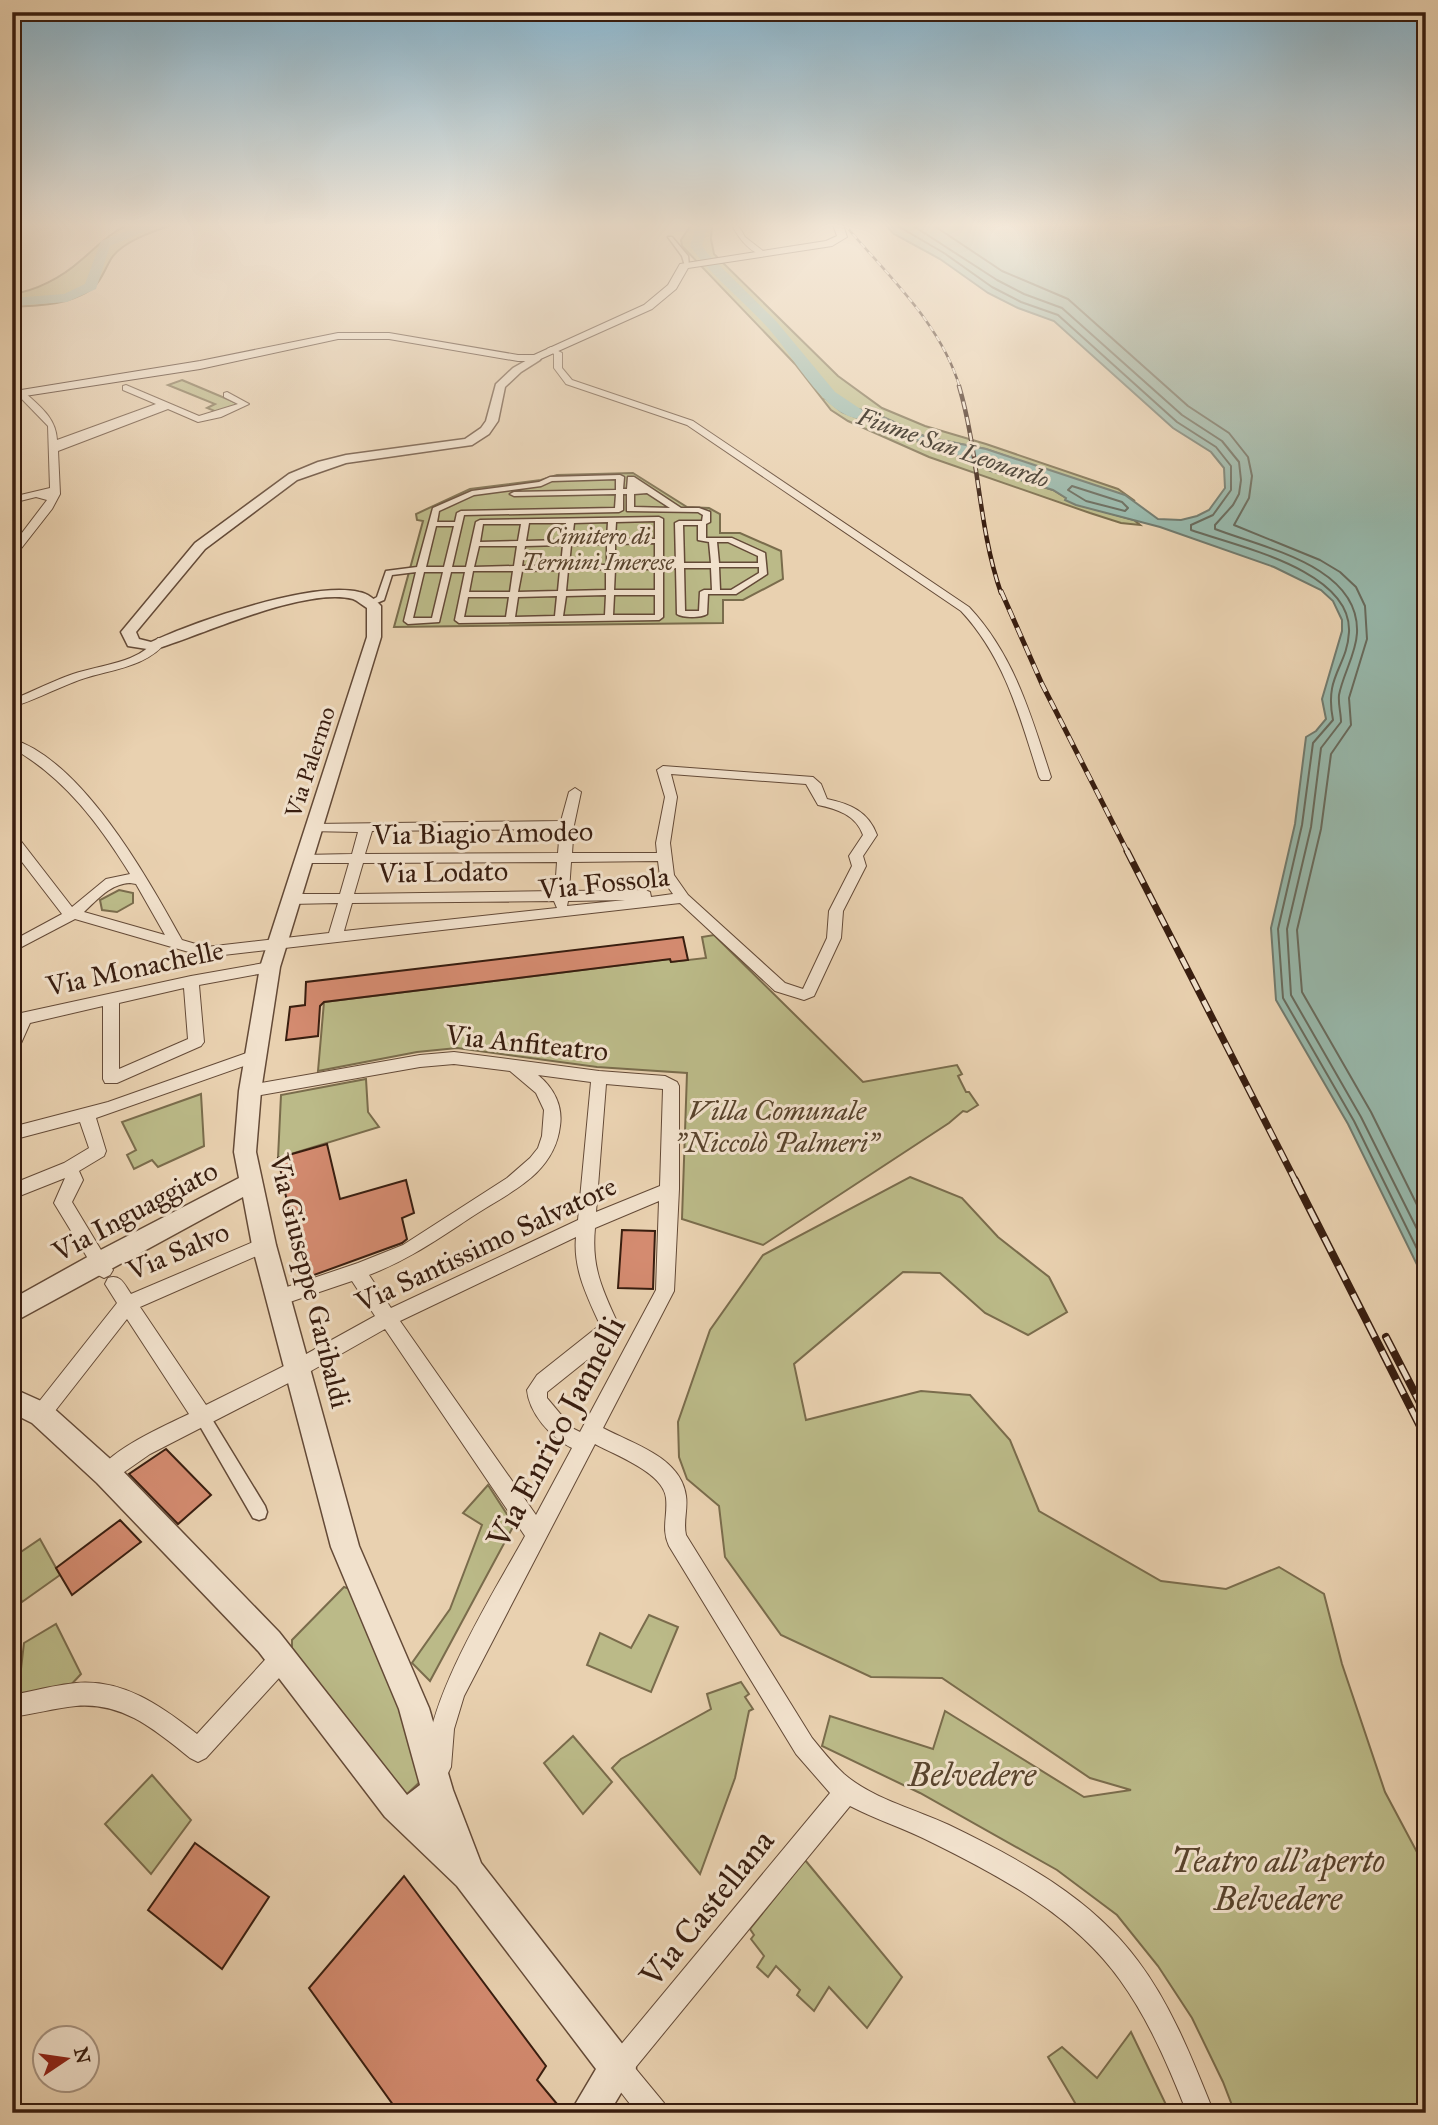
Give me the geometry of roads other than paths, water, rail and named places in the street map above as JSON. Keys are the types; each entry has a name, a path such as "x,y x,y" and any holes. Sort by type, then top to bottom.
{"main road":[{"path":"15,393 198,362 337,332 386,332 536,358 608,324"},
{"path":"15,393 53,390 212,363 320,338 346,335 389,336 514,354 551,349"}],"street":[{"path":"551,349 558,353 558,368 569,382 690,423 965,609 979,622 998,649 1045,777"},
{"path":"514,354 517,370"},
{"path":"536,358 517,370 500,386 492,421 478,436 457,445 346,459 293,477 200,546 128,632 131,641 153,641 314,595 345,593 368,600 381,597 389,573 421,569 763,565"},
{"path":"126,388 201,419 245,404 227,395"},
{"path":"35,409 38,398 53,390"},
{"path":"12,554 44,512 54,475 50,421 15,393"},
{"path":"53,448 159,406 166,406"},
{"path":"435,514 526,517 570,516 619,510 621,477 550,479 529,490"},
{"path":"559,618 573,478"},
{"path":"679,510 631,479 630,509 679,510 699,510 707,514 706,522 679,523 681,614 703,614 704,592 733,592 763,574 762,555 729,540 702,540 702,523"},
{"path":"510,619 529,490"},
{"path":"461,513 436,620 408,621 436,510 472,493 529,490 572,493 631,491"},
{"path":"12,500 47,495"},
{"path":"526,517 480,522 459,620 659,617 659,519 612,520 570,516"},
{"path":"609,618 612,520"},
{"path":"432,524 459,524"},
{"path":"713,540 716,592"},
{"path":"475,544 659,541"},
{"path":"464,595 659,592"},
{"name":"Via Palermo","path":"276,944 374,637 375,610 368,600"},
{"path":"12,704 79,676 146,654 153,641"},
{"path":"113,666 153,641"},
{"path":"12,743 31,751 92,808 142,881 178,946"},
{"name":"Via Fossola","path":"73,914 142,936 206,952 561,914 682,897 780,987 803,995 809,992 834,937 836,911 859,866 856,856 870,831 846,807 823,802 817,794 815,784 809,780 663,770 671,797 663,843 664,857"},
{"path":"561,914 567,825 575,792"},
{"path":"313,828 567,825"},
{"path":"335,937 366,828"},
{"path":"12,839 65,909 73,914"},
{"name":"Via Biagio Amodeo","path":"303,859 564,855 664,857"},
{"path":"664,857 667,876 682,897"},
{"path":"12,947 73,914 106,884 125,879 142,881"},
{"name":"Via Lodato","path":"290,899 562,895 682,897"},
{"path":"142,936 160,934 166,924"},
{"name":"Via Giuseppe Garibaldi","path":"276,944 261,968 256,1056 245,1152 249,1183 345,1547 414,1708 437,1790 469,1874"},
{"path":"253,947 261,968"},
{"name":"Via Monachelle","path":"18,1020 261,968"},
{"path":"111,1000 111,1079 196,1042 191,981"},
{"path":"12,1046 18,1020"},
{"path":"12,1134 88,1115 256,1056"},
{"name":"Via Anfiteatro","path":"250,1091 420,1061 454,1058 599,1077 665,1082 672,1088"},
{"path":"278,1298 356,1272 409,1250 472,1207 522,1178 544,1153 552,1129 553,1113 548,1097 537,1082 508,1066"},
{"path":"599,1077 584,1249 590,1284 601,1311 609,1320 610,1329 544,1381 537,1390 538,1401 565,1435 589,1438 662,1469 670,1479 678,1503 674,1528 676,1539 804,1746 822,1770 848,1791 980,1854 1039,1888 1080,1918 1128,1969 1153,2008 1177,2054 1201,2113"},
{"name":"Via Enrico Jannelli","path":"437,1790 442,1729 454,1692 665,1291 672,1088"},
{"path":"12,1192 70,1168 98,1151 88,1115"},
{"path":"70,1168 74,1180 63,1203 202,1416 259,1512"},
{"name":"Via Inguaggiato","path":"12,1312 106,1272 249,1183"},
{"name":"Via Santissimo Salvatore","path":"107,1474 143,1447 297,1370 388,1318 584,1226 670,1189"},
{"name":"Via Salvo","path":"41,1414 127,1304 264,1245"},
{"path":"356,1272 537,1535"},
{"path":"12,1400 41,1414 107,1474 282,1658 396,1806 469,1874 654,2113"},
{"path":"12,1706 88,1693 115,1696 130,1700 198,1750 282,1658"},
{"path":"409,1817 437,1790"},
{"name":"Via Castellana","path":"618,2068 848,1791"},
{"path":"588,2113 618,2068"}],"water":[{"path":"1058,324 1426,324 1426,1283 1348,1124 1276,1000 1271,928 1295,824 1306,737 1316,731 1326,719 1322,699 1342,631 1342,620 1333,601 1321,590 1274,567 1160,527 1076,505 1053,490 991,471 842,412 826,399 827,395 848,407 872,412 926,437 986,449 1125,495 1158,519 1181,520 1209,510 1225,488 1224,468 1211,452 1173,428"}],"waterway":[{"name":"Fiume San Leonardo","path":"772,324 830,395 838,403 860,415"}],"railway":[{"path":"928,324 951,364 960,388"},
{"path":"959,386 971,438 993,568 1001,593"},
{"path":"1001,591 1042,684 1128,853"},
{"path":"1127,851 1296,1182"},
{"path":"1295,1180 1426,1438"},
{"path":"1386,1337 1420,1403"}],"park label":[{"name":"Cimitero di Termini Imerese","path":"598,549"},
{"name":"Villa Comunale \"Niccolò Palmeri\"","path":"777,1126"},
{"name":"Belvedere","path":"972,1775"},
{"name":"Teatro all'aperto Belvedere","path":"1278,1880"}]}
